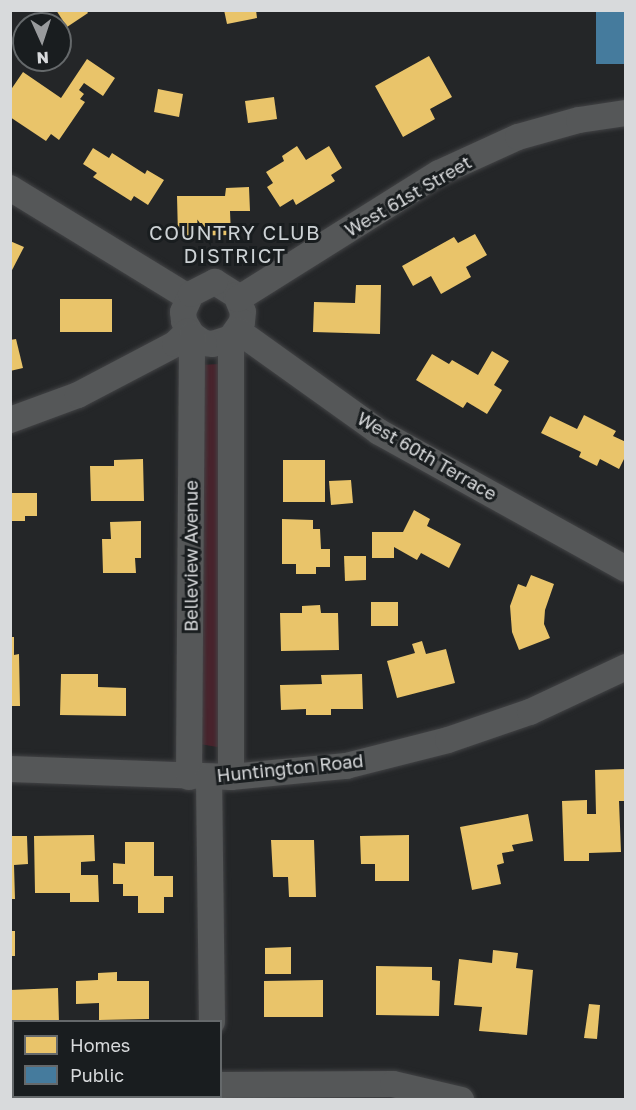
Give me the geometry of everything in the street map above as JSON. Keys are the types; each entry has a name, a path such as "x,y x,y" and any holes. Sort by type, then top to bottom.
{"street":[{"name":"West 61st Street","path":"238,299 439,173 518,137 579,120 626,113"},
{"path":"10,188 189,297"},
{"path":"215,282 228,289 238,299 243,312 235,334 213,344 204,343 190,333 183,312 189,297 199,288 215,282"},
{"path":"10,420 78,395 175,344 190,333"},
{"name":"Belleview Avenue","path":"190,333 210,777 212,1020"},
{"name":"Belleview Avenue","path":"210,777 235,334"},
{"name":"West 60th Terrace","path":"235,334 379,432 626,569"},
{"name":"Huntington Road","path":"10,769 210,777 346,766 448,740 530,712 626,667"},
{"path":"222,1085 393,1084 461,1100"}],"shaded area":[{"path":"219,364 222,744 217,747 200,744 201,365"}],"building: Homes":[{"path":"56,10 86,10 88,13 72,24 72,12 57,12"},
{"path":"224,10 256,10 257,18 227,24"},
{"path":"429,56 452,97 430,109 435,119 403,137 375,86"},
{"path":"87,59 115,78 103,96 84,83 79,90 84,94 80,99 85,102 59,140 51,134 46,141 10,117 10,91 23,72 61,98"},
{"path":"158,89 183,94 179,117 154,112"},
{"path":"274,97 277,119 248,123 245,101"},
{"path":"297,146 306,160 329,146 342,168 331,175 335,181 296,205 293,199 280,207 267,187 273,183 266,172 284,161 282,156"},
{"path":"93,148 109,158 112,153 145,174 147,170 164,180 148,205 134,196 131,201 93,177 97,173 83,164"},
{"path":"249,187 250,211 230,211 231,235 178,236 177,196 225,196 226,188"},
{"path":"475,234 487,255 466,267 471,277 441,294 431,276 413,286 402,266 454,237 458,243"},
{"path":"10,241 24,247 10,274"},
{"path":"356,285 381,285 380,334 313,332 314,302 355,303"},
{"path":"60,299 112,299 112,332 60,332"},
{"path":"16,339 23,368 10,371 10,340"},
{"path":"492,351 509,361 494,385 502,390 487,414 467,402 463,408 416,380 432,354 449,364 452,360 478,375"},
{"path":"584,415 616,431 613,436 626,442 626,455 619,469 600,459 597,466 579,457 581,452 541,433 550,416 577,429"},
{"path":"143,459 144,501 91,501 90,466 114,466 114,460"},
{"path":"283,460 325,460 325,502 283,502"},
{"path":"351,480 353,503 331,505 329,481"},
{"path":"10,493 37,493 37,516 25,516 25,521 10,521"},
{"path":"414,510 430,519 427,526 461,544 449,568 421,553 417,560 394,547 394,558 372,558 372,532 403,532"},
{"path":"282,519 313,520 313,529 320,529 321,549 330,549 330,567 316,567 316,574 296,574 296,564 282,564"},
{"path":"141,521 141,558 135,558 136,573 103,573 102,539 111,539 110,522"},
{"path":"344,556 366,556 366,580 345,581"},
{"path":"531,575 554,584 545,610 544,624 550,638 519,650 512,632 510,606 518,584 526,587"},
{"path":"371,602 398,602 398,626 371,626"},
{"path":"320,605 321,613 338,613 339,650 281,651 280,613 302,613 302,606"},
{"path":"10,637 14,637 14,655 19,654 20,706 10,706"},
{"path":"422,641 426,654 446,649 455,683 397,698 387,661 415,653 412,644"},
{"path":"61,674 98,674 98,687 126,688 126,716 60,715"},
{"path":"362,674 363,709 331,709 331,715 306,715 306,709 281,710 280,685 322,684 321,675"},
{"path":"626,769 626,801 619,801 621,852 589,853 589,861 564,861 562,801 587,800 587,814 596,814 595,770"},
{"path":"528,814 533,841 512,845 514,851 502,853 504,863 497,865 501,884 472,890 460,827"},
{"path":"94,835 95,861 81,862 81,875 98,875 99,902 70,902 70,893 35,893 34,836"},
{"path":"409,835 409,881 375,881 375,864 361,864 360,836"},
{"path":"10,836 27,836 28,864 14,865 15,899 10,899"},
{"path":"271,840 314,840 316,897 289,897 288,877 273,877"},
{"path":"125,842 154,842 154,876 173,876 173,897 164,897 164,913 138,913 138,896 123,896 123,884 113,884 113,863 125,864"},
{"path":"10,931 15,931 15,956 10,956"},
{"path":"291,947 291,974 265,974 265,948"},
{"path":"493,950 518,953 516,968 533,970 527,1035 479,1031 482,1007 454,1005 459,959 492,963"},
{"path":"376,966 432,967 432,980 440,981 439,1016 376,1015"},
{"path":"117,972 117,981 149,981 149,1019 99,1020 99,1003 76,1004 76,981 98,980 98,973"},
{"path":"323,980 323,1017 264,1017 264,981"},
{"path":"58,988 59,1020 12,1020 12,1031 10,1031 10,990"},
{"path":"589,1004 600,1005 597,1039 584,1038"}],"building: Public":[{"path":"596,10 626,10 626,64 596,64"}],"district":[{"name":"COUNTRY CLUB DISTRICT","path":"235,244"}]}
